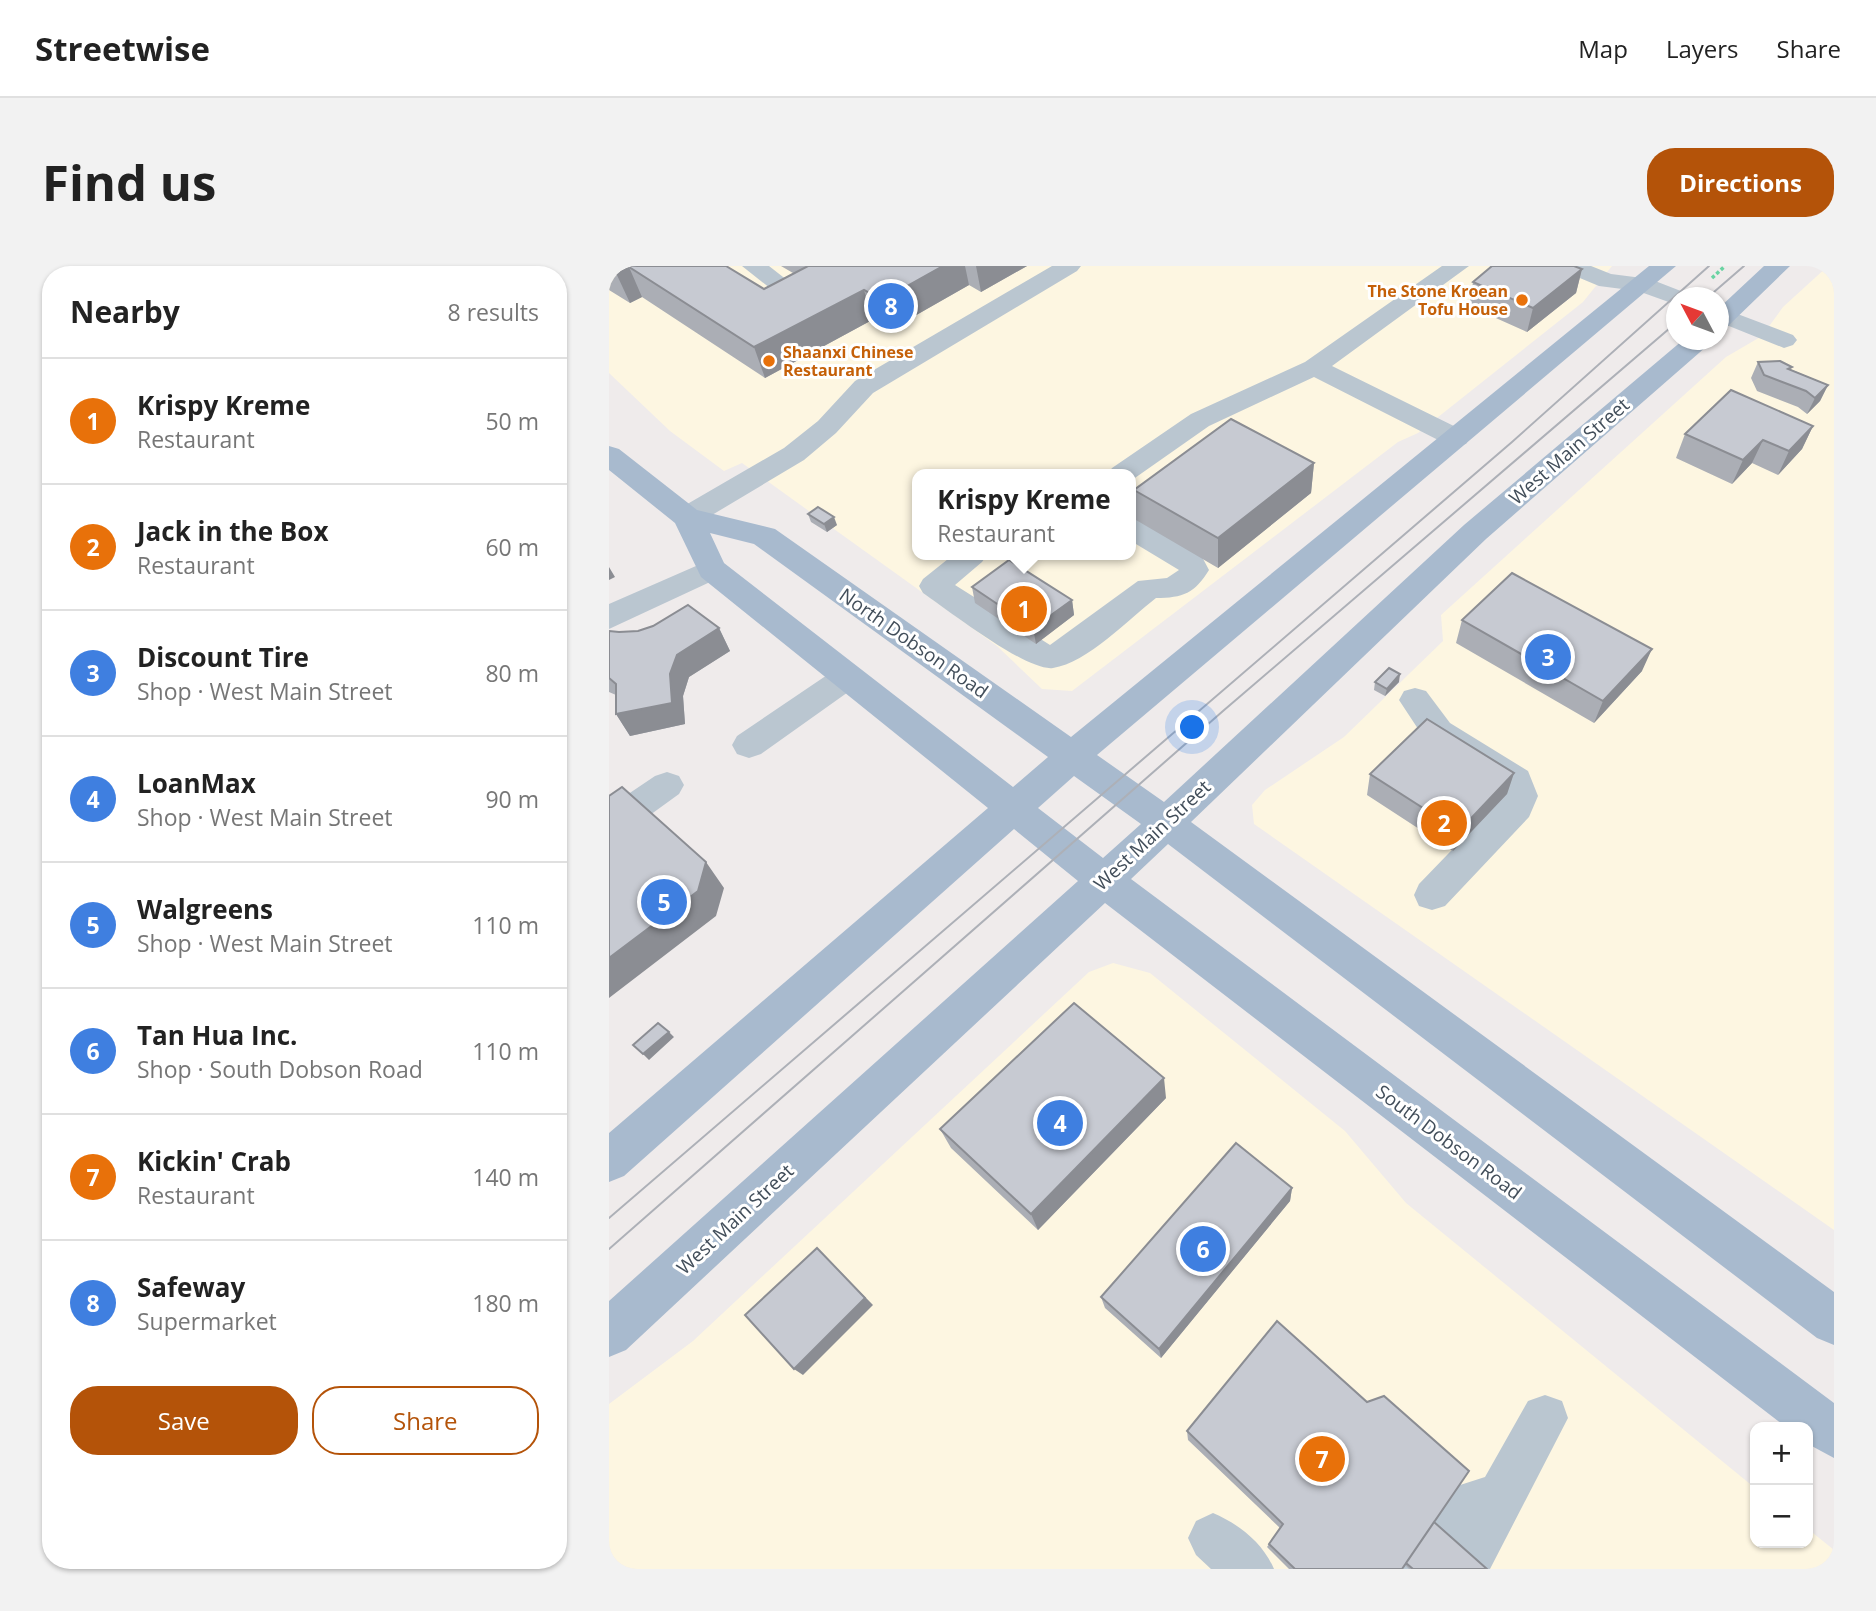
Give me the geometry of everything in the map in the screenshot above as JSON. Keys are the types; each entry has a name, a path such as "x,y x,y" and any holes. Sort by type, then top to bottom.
{"main road":[{"path":"609,1161 1073,756 1456,438 1634,275 1664,266"},
{"path":"1729,309 1778,266"},
{"name":"West Main Street","path":"609,1334 1104,881 1475,532 1686,350"},
{"name":"North Dobson Road","path":"609,455 687,517 764,536 1166,823"},
{"name":"North Dobson Road","path":"687,517 712,569 1065,851"},
{"path":"1166,823 1834,1321"},
{"name":"South Dobson Road","path":"1065,851 1834,1433"}],"lane":[{"path":"754,266 793,295"},
{"path":"687,517 794,454 827,427 864,387 1069,266"},
{"path":"1129,469 1200,420 1314,366 1457,266"},
{"path":"1571,266 1607,281 1634,275 1666,292"},
{"path":"1729,320 1784,340"},
{"path":"1314,366 1456,438"},
{"path":"966,560 934,586 1035,653 1051,657 1067,651 1149,588 1170,588 1187,581 1194,570 1192,562 1136,531"},
{"path":"609,618 630,605 712,569"},
{"path":"749,745 846,677"},
{"path":"1415,700 1438,732 1516,780 1521,796 1517,807 1432,895"},
{"path":"609,826 667,785"},
{"path":"1464,1569 1520,1458 1545,1418"},
{"path":"1418,1569 1429,1545 1474,1503 1500,1499"}],"path":[{"path":"1712,278 1725,266"}],"shaded area":[{"path":"609,266 1612,266 1583,302 1418,433 1398,442 1072,691 1042,689 997,646 742,463 724,471 670,431 609,373"},
{"path":"1828,266 1834,266 1834,1230 1254,824 1252,805 1265,790 1344,737 1443,641 1441,615 1726,357 1762,336 1783,307"},
{"path":"1113,963 1150,973 1345,1131 1406,1203 1750,1484 1750,1548 1813,1548 1813,1533 1834,1550 1834,1569 609,1569 609,1404 693,1341 1089,972"}],"building":[{"path":"609,266 726,266 764,289 808,266 943,266 882,300 864,290 754,347 629,267 616,273"},
{"path":"1492,266 1574,266 1582,269 1533,308 1473,282"},
{"path":"1780,361 1792,367 1788,369 1828,385 1815,398 1806,391 1764,375 1758,362"},
{"path":"1731,390 1813,426 1789,451 1763,440 1743,460 1685,434"},
{"path":"1231,419 1314,463 1218,538 1136,491"},
{"path":"818,507 834,517 824,524 808,514"},
{"path":"1009,560 1072,600 1033,628 972,587"},
{"path":"1512,573 1652,649 1603,701 1462,620"},
{"path":"688,605 719,628 677,655 670,674 672,703 616,714 616,684 609,678 609,631 638,631 653,626"},
{"path":"1389,668 1400,674 1387,689 1375,682"},
{"path":"1427,719 1514,773 1459,831 1370,774"},
{"path":"622,787 706,862 698,891 609,958 609,796"},
{"path":"1074,1003 1164,1078 1031,1214 940,1129"},
{"path":"658,1023 669,1032 643,1054 633,1045"},
{"path":"1236,1143 1292,1188 1159,1349 1101,1297"},
{"path":"817,1248 865,1298 794,1369 745,1315"},
{"path":"1277,1321 1367,1402 1384,1396 1469,1471 1402,1569 1295,1569 1269,1544 1283,1524 1187,1431"},
{"path":"1434,1522 1487,1569 1413,1569 1406,1563"}],"tram line":[{"path":"609,1218 1512,442 1709,266"},
{"path":"1720,287 1744,266"},
{"path":"609,1249 1223,711 1666,331"}],"place":[{"name":"The Stone Kroean Tofu House","path":"1522,300"},
{"name":"Safeway","path":"891,306"},
{"name":"Shaanxi Chinese Restaurant","path":"769,361"},
{"name":"Krispy Kreme","path":"1024,609"},
{"name":"Discount Tire","path":"1548,657"},
{"name":"Jack in the Box","path":"1444,823"},
{"name":"Walgreens","path":"664,902"},
{"name":"LoanMax","path":"1060,1123"},
{"name":"Tan Hua Inc.","path":"1203,1249"},
{"name":"Kickin' Crab","path":"1322,1459"}]}
